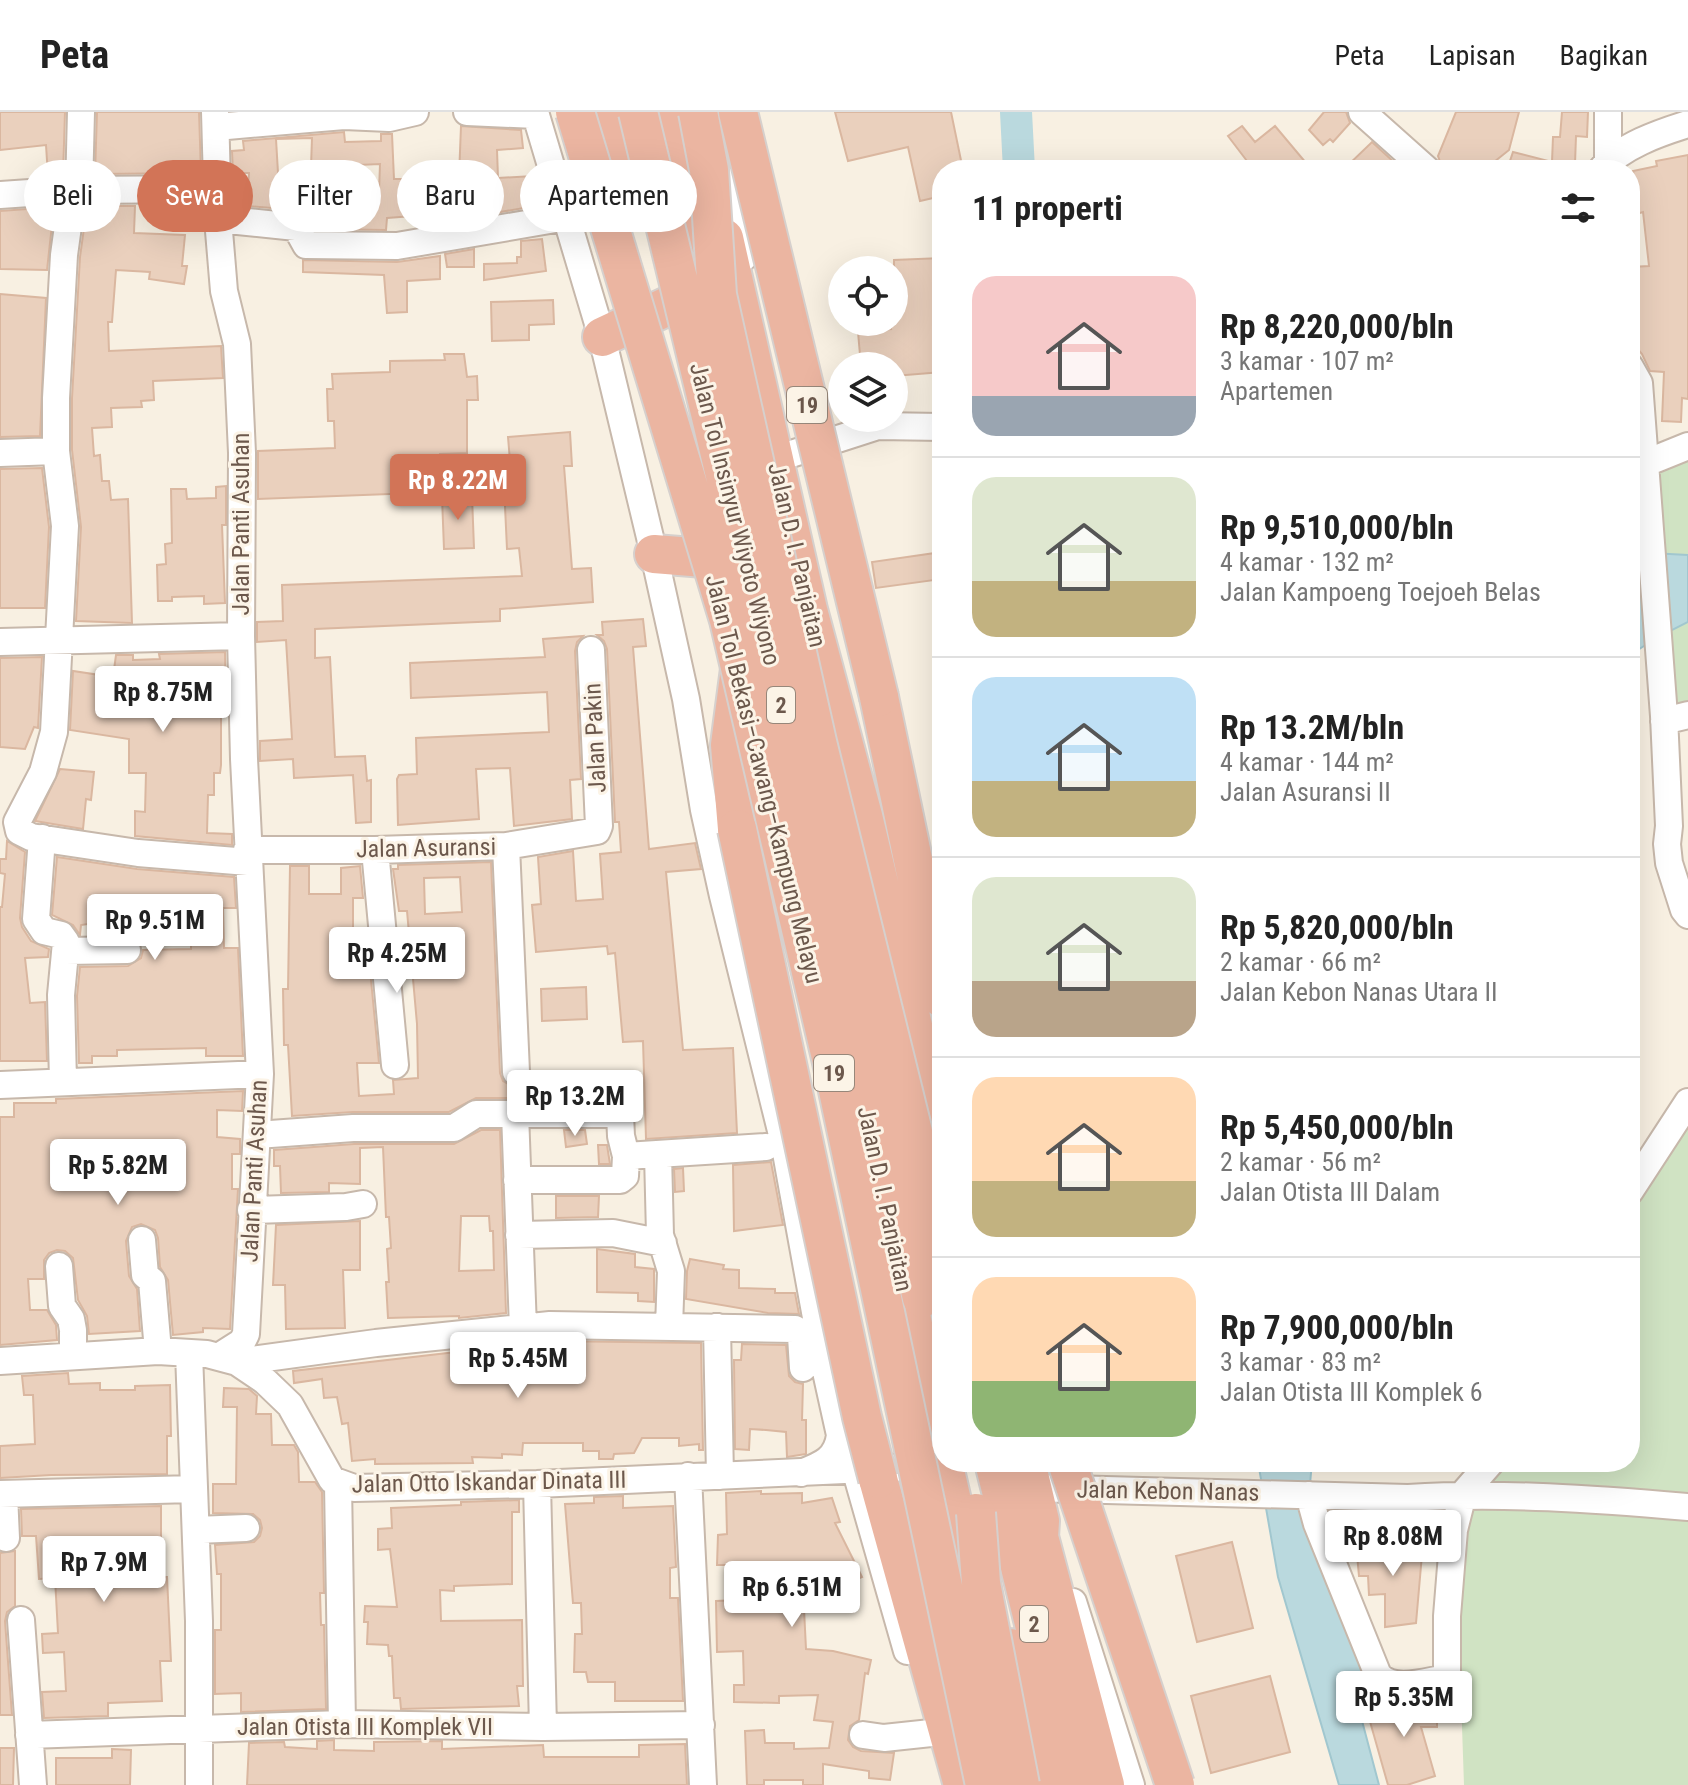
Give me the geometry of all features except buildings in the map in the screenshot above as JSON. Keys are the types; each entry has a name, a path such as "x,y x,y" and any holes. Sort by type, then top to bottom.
{"highway":[{"name":"Jalan Tol Bekasi–Cawang–Kampung Melayu","path":"575,112 729,620 832,1062 985,1785"},
{"name":"Jalan D. I. Panjaitan","path":"616,112 627,130 699,424 745,629 874,1140 932,1412"},
{"name":"Jalan Tol Insinyur Wiyoto Wiyono","path":"638,112 932,1342"},
{"name":"Jalan Tol Insinyur Wiyoto Wiyono","path":"670,112 717,295 817,742 932,1209"},
{"name":"Jalan D. I. Panjaitan","path":"696,112 808,610 863,816 932,1096"},
{"path":"696,112 709,170 717,295"},
{"name":"19","path":"738,112 879,697 932,950"},
{"path":"764,112 830,416 879,697"},
{"path":"602,337 668,306"},
{"path":"699,424 699,411 704,399 720,386 737,384 745,387 764,407"},
{"path":"654,554 730,560"},
{"path":"745,629 730,745 737,829 862,1417 963,1785"},
{"name":"Jalan D. I. Panjaitan","path":"945,1472 962,1549 1031,1785"},
{"name":"2","path":"949,1472 976,1513 1045,1785"},
{"name":"2","path":"996,1472 1074,1785"},
{"path":"1070,1472 1175,1785"},
{"path":"1033,1490 1039,1537 1105,1785"},
{"path":"976,1513 981,1583 1020,1785"},
{"path":"978,1715 1014,1729"}],"street":[{"path":"78,160 81,112"},
{"path":"215,120 344,116 389,118 415,112"},
{"path":"467,112 535,113 549,160"},
{"path":"712,112 803,524 812,596 808,610"},
{"path":"1362,112 1406,160"},
{"path":"1604,160 1608,112"},
{"name":"Jalan Panti Asuhan","path":"215,120 217,160"},
{"path":"1614,160 1655,134 1688,124"},
{"path":"0,195 24,193"},
{"path":"253,223 296,227 306,245 397,246 520,225"},
{"path":"63,1082 61,995 66,951 64,937 44,931 36,919 42,838 8,827 43,772 54,732 65,526 56,451 64,255 68,232"},
{"name":"Jalan Panti Asuhan","path":"219,232 224,291 237,344 242,453 241,636 247,856 260,1074 246,1334 228,1359"},
{"path":"571,232 602,337 654,554 686,699 719,882 785,1147 840,1435 839,1446 828,1461 801,1473"},
{"path":"1640,415 1642,480 1672,717 1669,863 1688,915"},
{"path":"788,455 878,426 932,427"},
{"path":"1642,480 1688,446"},
{"path":"0,453 56,451"},
{"path":"0,642 241,636"},
{"name":"Jalan Pakin","path":"591,650 599,826"},
{"name":"Jalan Asuransi","path":"42,838 138,853 247,856 506,846 591,833 597,831 599,826"},
{"path":"506,846 516,1072"},
{"path":"375,850 395,1065"},
{"path":"66,951 127,950"},
{"path":"0,1085 260,1074"},
{"path":"1640,1176 1688,1102"},
{"path":"515,1113 523,1328"},
{"path":"257,1135 368,1128 454,1128 476,1114 620,1114 626,1156 625,1176 620,1180 517,1180"},
{"path":"626,1156 766,1147"},
{"path":"658,1154 660,1235 671,1271 669,1327"},
{"path":"251,1210 363,1204"},
{"path":"519,1235 613,1233 663,1243"},
{"path":"142,1240 145,1275 152,1281 158,1351"},
{"path":"59,1266 62,1306 71,1319 73,1330 73,1356"},
{"path":"228,1359 550,1325 717,1327 795,1329 800,1332 803,1368"},
{"path":"717,1327 720,1476"},
{"name":"Jalan Otto Iskandar Dinata III","path":"0,1361 158,1351 228,1359 259,1375 290,1405 328,1473 338,1484 354,1488 855,1471 932,1464"},
{"path":"189,1353 196,1530 199,1785"},
{"path":"840,1435 848,1441 946,1785"},
{"path":"943,1472 942,1565 996,1785"},
{"path":"1305,1494 1378,1675 1384,1682 1396,1685 1447,1678 1447,1616 1454,1530 1463,1494 1482,1472"},
{"path":"688,1476 703,1785"},
{"path":"338,1484 342,1724"},
{"path":"537,1484 543,1727"},
{"path":"6,1538 2,1494 194,1489"},
{"path":"1033,1490 1093,1658 1131,1785"},
{"name":"Jalan Kebon Nanas","path":"1033,1490 1408,1498 1463,1494 1610,1500 1688,1507"},
{"path":"196,1530 246,1528"},
{"path":"21,1620 12,1647 29,1735 33,1785"},
{"name":"Jalan Otista III Komplek VII","path":"29,1735 342,1724 543,1727 701,1725"},
{"path":"863,1735 884,1738 931,1733"}],"green space":[{"path":"1688,446 1688,715 1664,721 1646,463"},
{"path":"1688,1105 1688,1785 1464,1785 1458,1610 1462,1520 1487,1472 1640,1472 1640,1177"}],"water":[{"path":"1651,553 1688,555 1688,622 1640,649 1640,557"},
{"path":"1260,1472 1311,1472 1309,1495 1374,1667 1361,1717 1379,1785 1339,1785 1278,1577"}],"waterway":[{"path":"1016,112 1018,160"}]}
